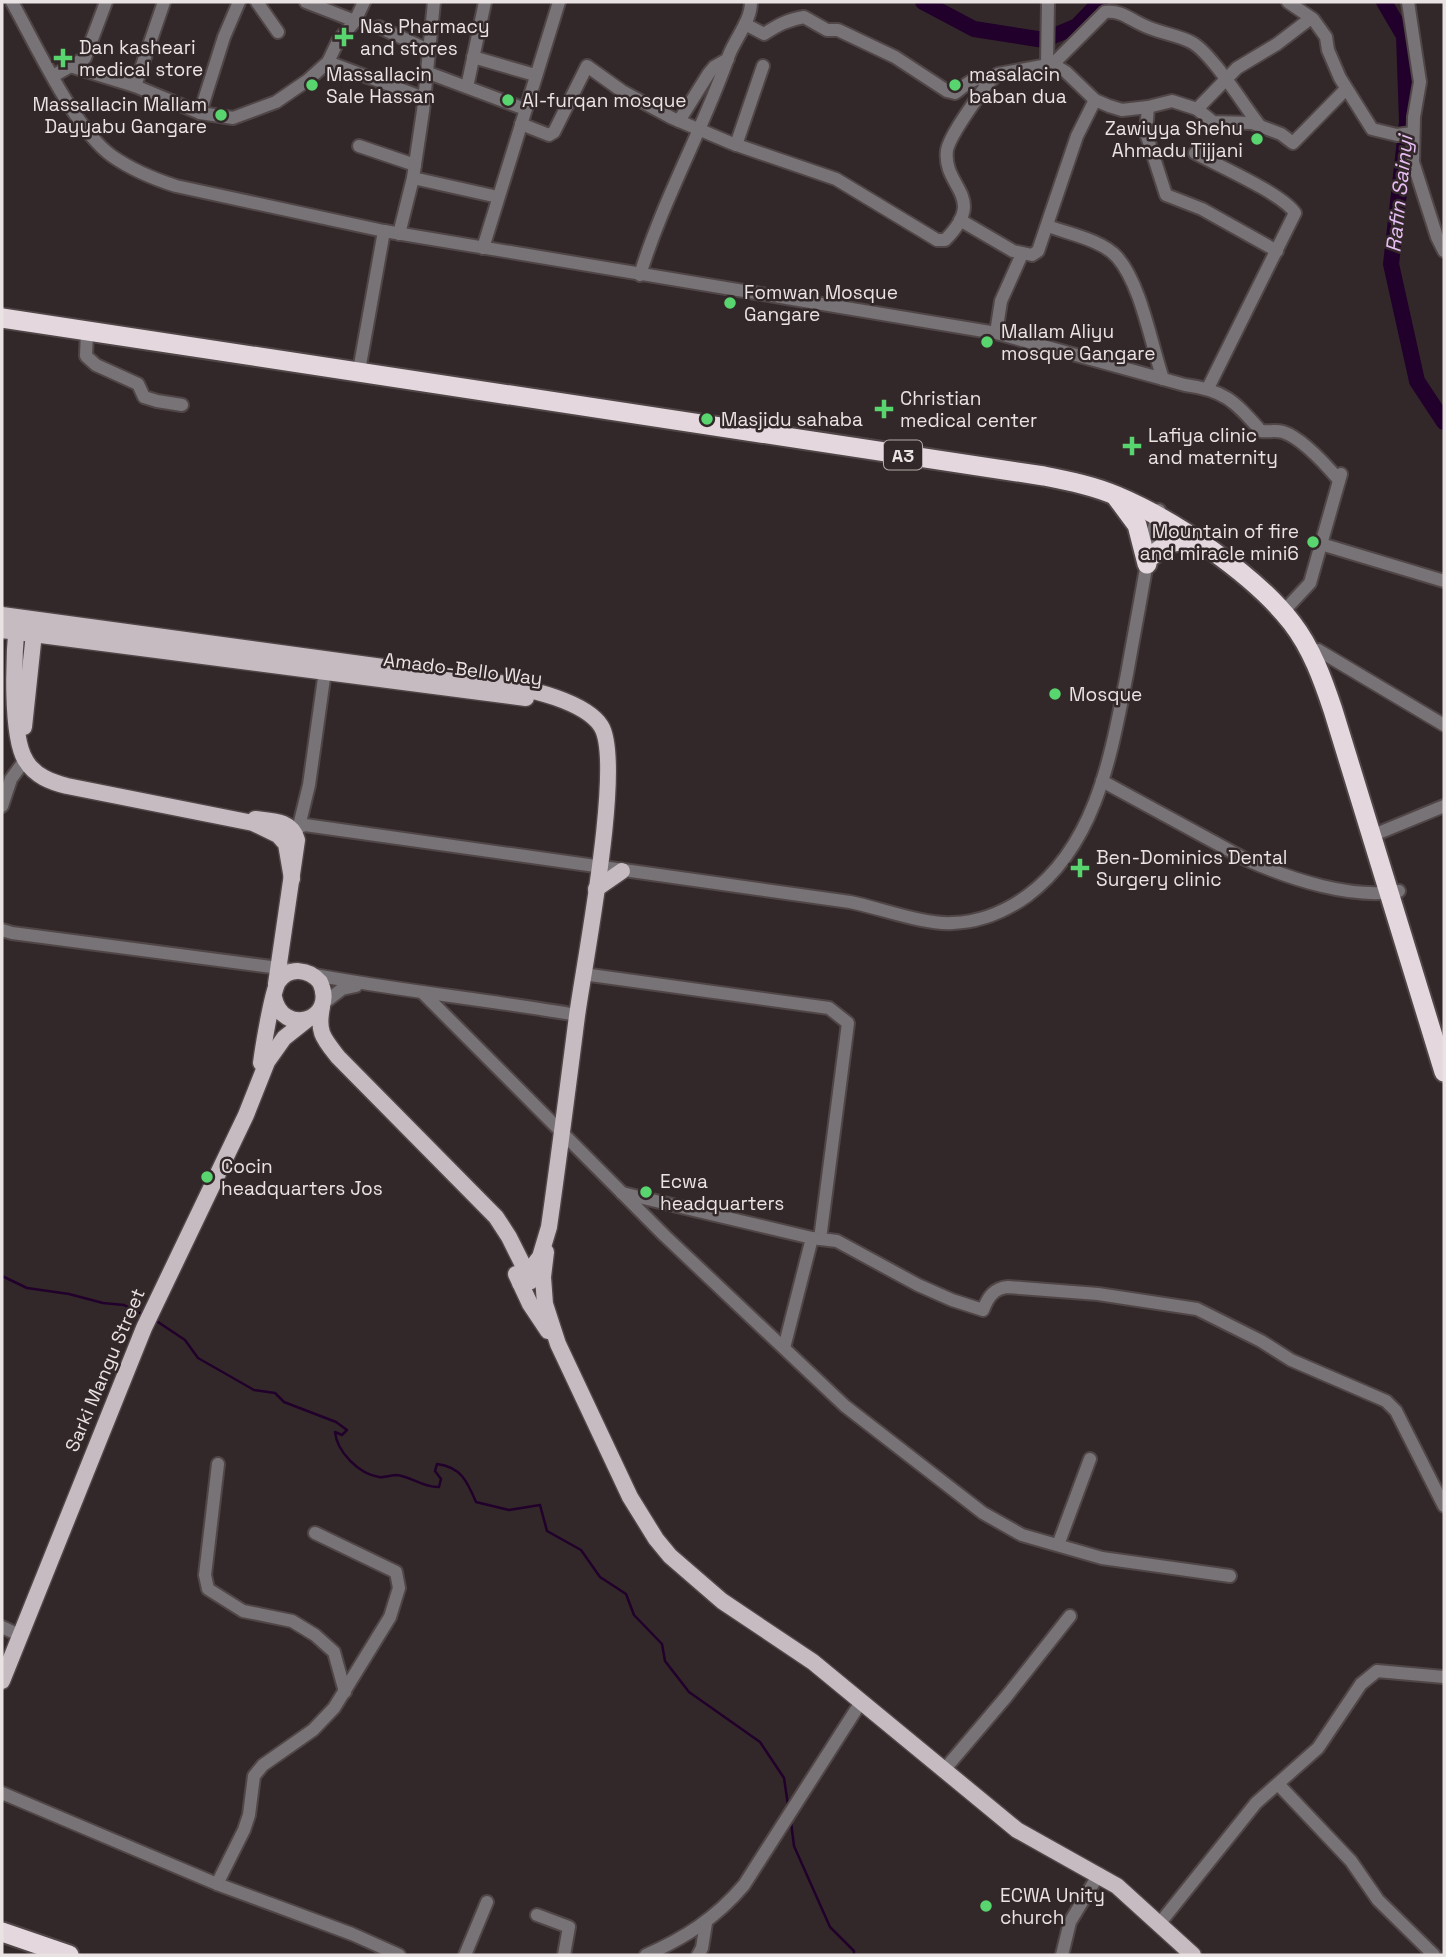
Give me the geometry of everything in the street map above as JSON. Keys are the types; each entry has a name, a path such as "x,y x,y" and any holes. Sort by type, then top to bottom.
{"highway":[{"name":"A3","path":"2,309 1035,465 1105,483 1162,513 1244,563 1285,609 1320,672 1394,892 1444,1028"},
{"name":"A3","path":"2,318 1045,476 1114,494 1162,513 1285,609 1304,627 1318,650 1343,709 1381,832 1394,892 1444,1072"},
{"path":"1114,494 1128,510 1150,560 1166,544 1176,541 1190,541 1209,550"},
{"path":"2,1932 69,1955"},
{"path":"2,1946 30,1955"}],"main road":[{"name":"Amado-Bello Way","path":"16,627 68,639 500,683 563,702 591,715 602,727 606,737 608,776 600,868 549,1227"},
{"name":"Amado-Bello Way","path":"16,627 326,666"},
{"path":"16,627 23,664 23,755 38,775 57,784 235,818 277,821 296,834 298,847 259,1080"},
{"path":"23,664 54,642 68,639"},
{"path":"596,889 622,871"},
{"path":"285,933 290,954 324,989 319,1020 321,1033 338,1057"},
{"path":"306,972 284,976 275,992 278,1009 298,1021 338,1057 503,1226 542,1323 558,1344"},
{"path":"259,1080 274,1049 298,1021 316,1015 323,1005"},
{"name":"Sarki Mangu Street","path":"2,1681 144,1328 246,1115 259,1080"},
{"path":"524,1278 540,1256 549,1227"},
{"path":"549,1227 543,1284 551,1325 630,1497 670,1556 713,1594 813,1662 1017,1830 1099,1874 1126,1893 1193,1955"},
{"path":"524,1278 551,1325"}],"street":[{"path":"12,2 82,123 103,147 121,161 155,179 176,186 399,234 996,333 1163,379 1208,388 1228,398 1261,431 1283,432 1297,440 1340,477 1310,583 1285,609"},
{"path":"53,76 85,58 106,2"},
{"path":"135,86 164,2"},
{"path":"200,113 224,37 239,2"},
{"path":"257,2 278,32"},
{"path":"306,2 355,20"},
{"path":"70,66 135,86 200,113 233,118 276,102 308,80 328,62 338,41 355,20 364,2"},
{"path":"399,234 414,171 434,2"},
{"path":"467,87 485,2"},
{"path":"483,248 559,2"},
{"path":"640,275 651,239 728,59 751,14 751,2"},
{"path":"1048,2 1050,64"},
{"path":"1288,2 1311,18 1326,37 1328,50 1346,89 1372,129 1397,135 1412,133"},
{"path":"1408,2 1420,82 1412,133 1413,162 1444,251"},
{"path":"521,124 549,135 554,132 587,66 622,91 679,121 736,145 836,179 937,240 945,240 960,220 965,204 963,195 946,165 948,146 987,84 998,74 1050,64 1105,12 1114,11 1143,26 1191,42 1207,53 1255,122"},
{"path":"745,24 764,34 786,20 804,17 827,30 842,32 895,57 955,93 972,80 986,79 987,84"},
{"path":"1198,109 1237,68 1277,44 1311,18"},
{"path":"379,27 428,50"},
{"path":"473,57 535,75"},
{"path":"679,121 714,67 728,59"},
{"path":"328,62 424,98"},
{"path":"1050,64 1066,72 1095,100 1122,110 1172,101 1198,109 1213,122 1255,122 1293,143 1346,89"},
{"path":"736,145 763,66"},
{"path":"426,72 525,109"},
{"path":"960,220 1013,251 1032,255 1038,251 1077,136 1095,100"},
{"path":"1148,107 1146,133 1166,195 1202,209 1277,251"},
{"path":"359,146 414,171 498,197"},
{"path":"1195,153 1291,207 1295,213 1208,388"},
{"path":"1048,226 1098,245 1116,256 1138,295 1163,379"},
{"path":"359,365 384,231"},
{"path":"996,333 1001,301 1022,254"},
{"path":"88,331 86,356 96,365 138,384 144,397 182,405"},
{"path":"326,666 309,785 291,831 600,868 850,902 937,923 967,922 1006,909 1030,894 1051,876 1080,836 1102,781 1116,728 1144,585 1162,513"},
{"path":"1321,544 1444,580"},
{"path":"1318,650 1444,725"},
{"path":"2,806 23,755"},
{"path":"1102,781 1270,870 1342,889 1394,892"},
{"path":"1381,832 1444,806"},
{"path":"2,930 279,968 363,985 577,1015"},
{"path":"583,974 829,1008 848,1023 816,1239 784,1348"},
{"path":"323,1005 342,989 363,985"},
{"path":"422,992 622,1193 845,1406 983,1514 1022,1535 1102,1558 1230,1576"},
{"path":"622,1193 816,1239 837,1241 918,1285 983,1310 988,1297 1000,1287 1098,1294 1197,1309 1261,1341 1291,1360 1387,1401 1402,1422 1444,1506"},
{"path":"1059,1545 1090,1459"},
{"path":"218,1464 205,1575 208,1589 243,1611 292,1621 315,1635 334,1652 345,1692"},
{"path":"217,1884 244,1830 249,1815 254,1776 263,1765 313,1730 334,1708 390,1617 399,1588 396,1572 316,1533"},
{"path":"944,1770 1006,1698 1070,1616"},
{"path":"2,1627 19,1635"},
{"path":"1160,1923 1256,1803 1318,1748 1361,1684 1377,1671 1444,1677"},
{"path":"646,1955 677,1941 728,1905 744,1885 861,1702"},
{"path":"1278,1784 1351,1861 1378,1900 1434,1955"},
{"path":"2,1793 217,1884 352,1934 399,1955"},
{"path":"1062,1955 1070,1922 1099,1874"},
{"path":"465,1955 487,1902"},
{"path":"537,1915 569,1927 564,1955"},
{"path":"698,1955 702,1948 706,1923"}],"waterway":[{"name":"Rafin Sainyi","path":"923,2 974,29 1044,40 1077,26 1100,2"},
{"name":"Rafin Sainyi","path":"1384,2 1404,36 1407,122 1391,264 1417,381 1444,422"},
{"path":"2,1276 27,1288 124,1305 142,1314"},
{"path":"155,1320 185,1340 198,1358 254,1390 275,1393 284,1402 336,1422 347,1430 342,1435 335,1432 340,1447 350,1461 364,1472 379,1477 396,1475 439,1487 441,1479 435,1471 437,1464 458,1472 476,1502 509,1510 540,1505 547,1531 581,1550 600,1577 626,1594 634,1615 662,1644 665,1661 689,1692 760,1742 784,1778 788,1805"},
{"path":"791,1822 794,1846 830,1927 854,1951 854,1955"}],"place":[{"name":"Nas Pharmacy and stores","path":"344,37"},
{"name":"Dan kasheari medical store","path":"63,58"},
{"name":"Massallacin Sale Hassan","path":"312,85"},
{"name":"masalacin baban dua","path":"955,85"},
{"name":"Al-furqan mosque","path":"508,100"},
{"name":"Massallacin Mallam Dayyabu Gangare","path":"221,115"},
{"name":"Zawiyya Shehu Ahmadu Tijjani","path":"1257,139"},
{"name":"Fomwan Mosque Gangare","path":"730,303"},
{"name":"Mallam Aliyu mosque Gangare","path":"987,342"},
{"name":"Christian medical center","path":"884,409"},
{"name":"Masjidu sahaba","path":"707,419"},
{"name":"Lafiya clinic and maternity","path":"1132,446"},
{"name":"Mountain of fire and miracle mini6","path":"1313,542"},
{"name":"Mosque","path":"1055,694"},
{"name":"Ben-Dominics Dental Surgery clinic","path":"1080,868"},
{"name":"Cocin headquarters Jos","path":"207,1177"},
{"name":"Ecwa headquarters","path":"646,1192"},
{"name":"ECWA Unity church","path":"986,1906"}]}
